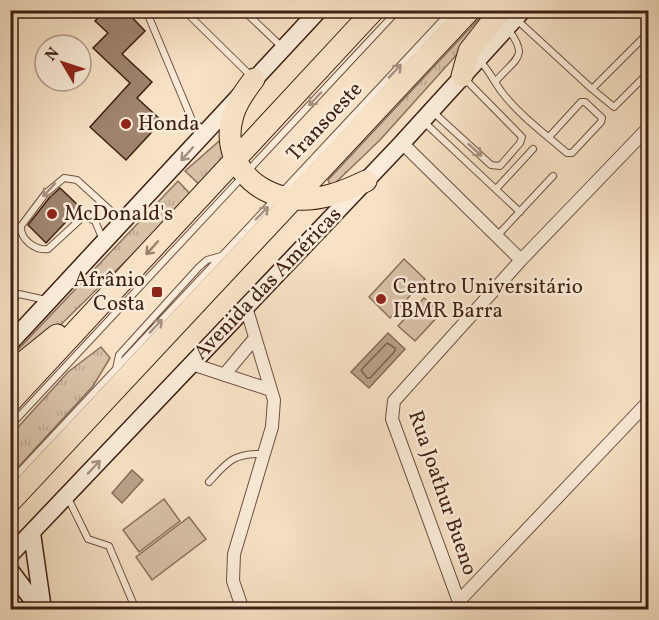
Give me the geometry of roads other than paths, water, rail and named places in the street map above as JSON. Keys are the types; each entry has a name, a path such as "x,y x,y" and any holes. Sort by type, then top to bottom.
{"highway":[{"path":"10,402 112,293 239,166 374,10"},
{"name":"Avenida das Américas","path":"10,502 286,197 471,10"},
{"path":"462,76 473,45 512,17"},
{"path":"254,79 234,114 230,136 239,166 263,190 286,197 324,197 366,181"},
{"path":"10,373 45,347 77,314 112,293"}],"main road":[{"path":"10,343 319,10"},
{"name":"Avenida das Américas","path":"10,555 402,143 478,59 512,17"},
{"path":"32,533 42,609"},
{"path":"10,570 42,609"}],"street":[{"name":"Rua Joathur Bueno","path":"460,605 391,411 400,394 521,260 648,128"},
{"path":"402,143 521,260"},
{"path":"243,609 233,581 234,554 274,412 272,390 246,307"},
{"path":"224,375 255,338"},
{"path":"192,364 272,390"},
{"path":"460,605 648,402"}],"lane":[{"path":"146,10 192,120 207,133"},
{"path":"243,10 283,48"},
{"name":"Transoeste","path":"10,426 95,335 105,330 181,248 187,236 239,166 398,10"},
{"name":"Transoeste","path":"10,482 116,369 119,355 200,267 207,260 222,255 286,197 452,10"},
{"path":"191,17 254,79"},
{"path":"496,81 518,57 521,49 512,17"},
{"path":"512,17 614,107 648,73"},
{"path":"592,89 648,33"},
{"path":"478,59 501,90 549,137 570,155 601,122 602,118 585,102 581,102 549,137"},
{"path":"427,116 496,167 520,143 522,137 518,132 462,76"},
{"path":"427,116 520,212"},
{"path":"496,189 533,149"},
{"path":"497,236 553,176"},
{"path":"104,243 95,221 84,216 48,249 36,248 22,236 21,226 46,193 64,178 77,180 123,222"},
{"path":"10,301 19,294 50,301"},
{"path":"209,482 233,458 247,454 264,454"},
{"path":"67,496 86,536 109,546 136,609"}],"water":[{"path":"388,333 405,349 369,388 351,372"},
{"path":"132,470 143,480 122,503 112,493"}],"place":[{"name":"Honda","path":"126,124"},
{"name":"McDonald's","path":"52,214"},
{"name":"Afrânio Costa","path":"157,292"},
{"name":"Centro Universitário IBMR Barra","path":"381,299"}]}
